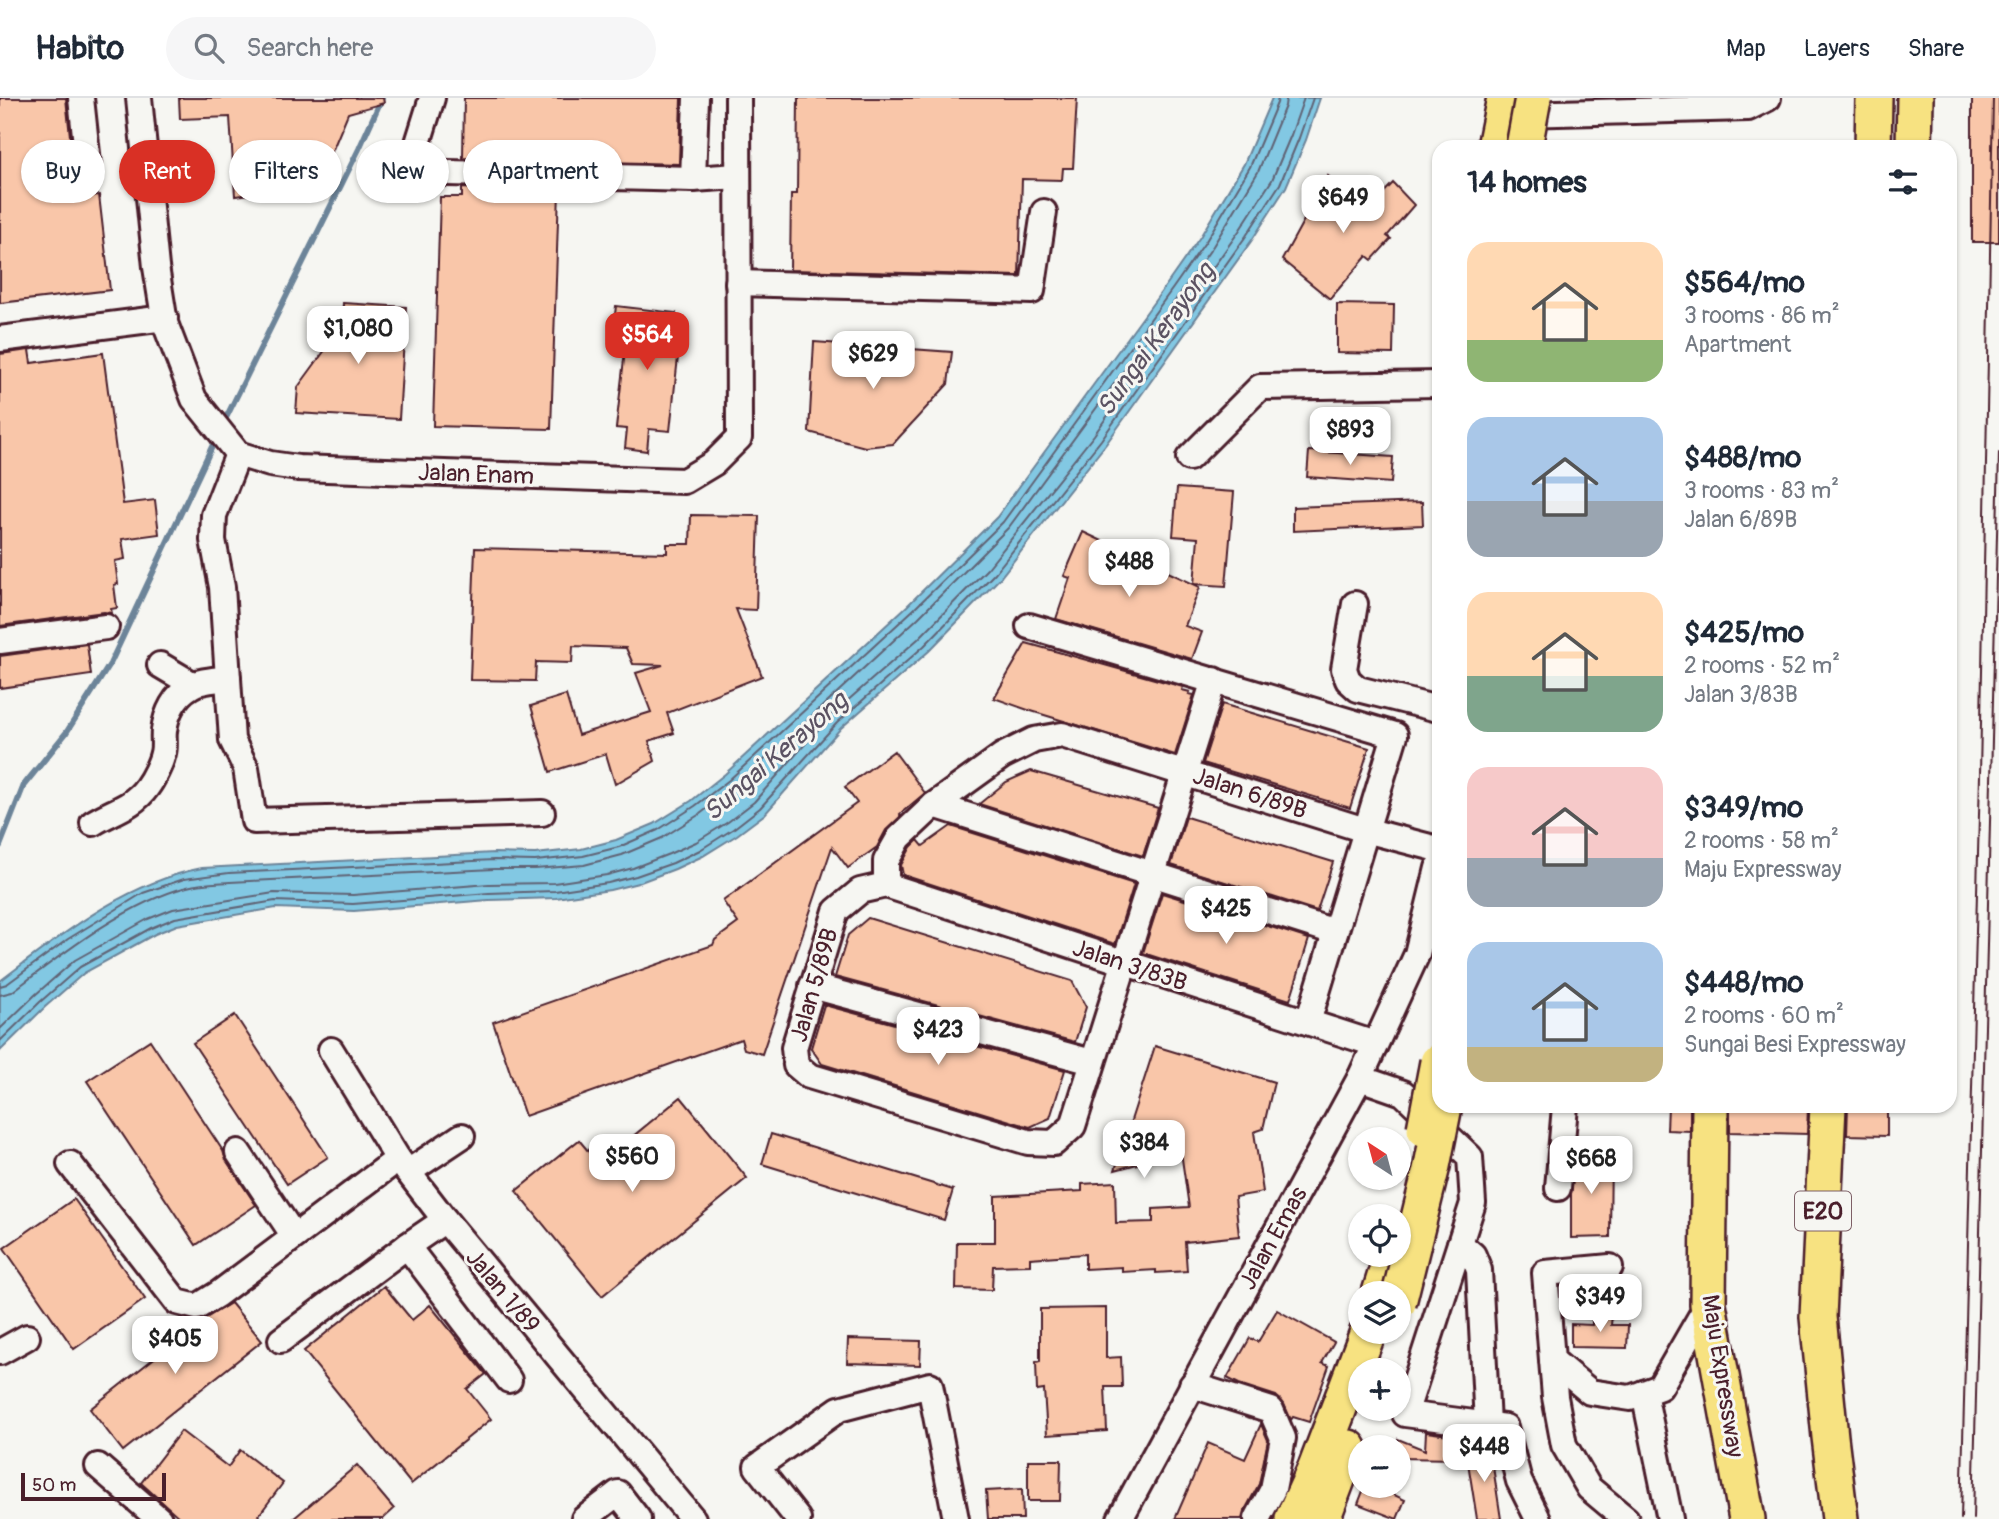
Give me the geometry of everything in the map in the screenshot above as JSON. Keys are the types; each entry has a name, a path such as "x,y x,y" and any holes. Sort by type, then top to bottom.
{"highway":[{"path":"1873,140 1874,98"},
{"path":"1914,140 1915,98"},
{"path":"1499,140 1520,117"},
{"path":"1406,1204 1432,1093"},
{"path":"1403,1281 1443,1113"},
{"name":"Maju Expressway","path":"1710,1113 1708,1304 1747,1519"},
{"name":"E20","path":"1828,1113 1818,1317 1840,1519"},
{"path":"1293,1519 1316,1468 1363,1344"},
{"path":"1322,1519 1359,1421"}],"street":[{"path":"82,98 86,140"},
{"path":"139,98 156,267 164,318 194,399 237,454 214,515 213,540 222,587 232,740 246,768 254,821 542,813"},
{"path":"432,98 409,172 693,179 738,176"},
{"path":"693,179 696,98"},
{"name":"Jalan Enam","path":"237,454 270,464 298,468 684,481 714,463 739,438 738,98"},
{"path":"1493,140 1496,98"},
{"path":"1520,117 1748,108 1768,98"},
{"path":"738,283 1032,291 1044,212"},
{"path":"0,339 164,318"},
{"path":"1189,458 1260,387 1432,384"},
{"path":"1354,604 1343,669 1348,680 1358,689 1432,708"},
{"path":"1029,626 1395,735 1308,1022"},
{"path":"0,641 106,627"},
{"path":"160,665 192,684"},
{"path":"93,823 105,815 127,807 148,786 163,753 164,730 170,707 192,684 228,678"},
{"name":"Jalan 5/89B","path":"886,885 860,891 836,911 793,1048 796,1065 808,1076 1028,1142 1054,1143 1073,1126 1214,680"},
{"name":"Jalan 6/89B","path":"934,805 1002,756 1034,740 1062,735 1365,830 1432,847"},
{"path":"886,885 886,861 899,838 934,805 1335,932"},
{"name":"Jalan 3/83B","path":"886,885 1375,1044"},
{"name":"Jalan Emas","path":"1120,1519 1360,1078 1417,954 1432,893"},
{"name":"Jalan Emas","path":"1417,954 1432,935"},
{"path":"812,986 1092,1062"},
{"name":"Jalan 1/89","path":"331,1050 403,1165 444,1220 693,1519"},
{"path":"1360,1078 1403,1093 1470,1157 1473,1203 1405,1414 1505,1427 1519,1481 1538,1519"},
{"path":"1558,1188 1564,1113"},
{"path":"70,1164 177,1302 197,1307 294,1236 403,1165 461,1136"},
{"path":"238,1152 294,1236"},
{"path":"281,1340 444,1220"},
{"path":"1460,1244 1473,1255 1479,1270 1487,1424"},
{"path":"407,1246 509,1380"},
{"path":"1610,1267 1545,1273 1555,1397 1564,1445 1589,1488 1626,1519"},
{"path":"1552,1360 1590,1392 1630,1398 1644,1393 1660,1387 1708,1304"},
{"path":"0,1352 27,1337"},
{"path":"798,1519 757,1466 839,1409 930,1385 956,1519"},
{"path":"1192,1385 1271,1410 1283,1438 1273,1489 1257,1519"},
{"path":"1644,1393 1670,1519"},
{"path":"98,1466 159,1519"},
{"path":"584,1519 618,1493 638,1519"}],"water":[{"name":"Sungai Kerayong","path":"1272,98 1320,98 1286,187 1252,240 1106,444 1000,578 929,651 841,728 765,814 737,835 675,869 610,890 556,898 489,900 354,911 276,908 177,925 84,973 0,1051 0,981 95,913 120,898 174,875 202,868 494,853 535,854 581,849 616,840 654,824 691,801 725,774 907,606 997,517 1200,237 1244,164"}],"building":[{"path":"0,98 66,98 70,140 21,140 21,203 100,203 110,290 0,303"},
{"path":"179,98 383,98 384,103 348,113 337,140 231,140 230,117 180,119"},
{"path":"464,98 681,98 679,164 623,162 623,140 463,140"},
{"path":"798,98 1077,98 1073,168 1063,168 1062,180 1022,179 1019,276 790,270 791,194 797,194"},
{"path":"1972,98 1999,98 1999,242 1972,242"},
{"path":"1328,176 1365,212 1393,183 1414,205 1387,236 1391,239 1372,260 1367,256 1330,299 1282,260"},
{"path":"463,188 463,203 559,203 551,429 433,426 440,203 449,203 449,197 462,197"},
{"path":"343,303 406,307 399,419 296,413 298,387 328,346 329,320 342,321"},
{"path":"1337,304 1394,305 1393,354 1337,353"},
{"path":"616,306 676,313 675,320 682,320 670,431 649,429 647,451 625,448 627,429 616,428 626,342 612,340"},
{"path":"814,342 952,352 948,384 893,444 865,447 809,432"},
{"path":"29,350 31,363 103,353 123,504 155,500 159,534 122,539 125,559 115,561 117,608 111,609 112,613 0,626 0,354"},
{"path":"1309,451 1393,457 1391,483 1307,477"},
{"path":"1177,488 1234,492 1226,586 1194,584 1198,538 1173,536"},
{"path":"1422,502 1423,525 1293,531 1293,507"},
{"path":"691,515 759,516 756,610 736,609 762,676 667,713 674,733 649,741 655,761 615,784 606,754 550,772 531,706 566,695 578,735 651,712 636,673 663,665 633,664 626,648 573,646 572,663 536,662 535,681 470,680 475,548 667,553 667,544 690,544"},
{"path":"1083,532 1200,587 1185,626 1202,632 1192,659 1056,619 1070,578 1064,576"},
{"path":"1026,643 1183,687 1182,690 1194,695 1175,755 994,698"},
{"path":"87,644 91,675 0,688 0,656"},
{"path":"1222,704 1369,748 1350,808 1203,763"},
{"path":"894,751 925,793 900,814 886,830 877,847 848,868 832,847 762,1054 744,1049 741,1039 525,1116 493,1022 713,945 715,940 738,923 723,901 857,803 845,787"},
{"path":"1031,771 1158,808 1143,856 979,804 1006,782"},
{"path":"1186,817 1333,862 1317,911 1171,865"},
{"path":"951,826 1134,884 1115,944 903,875 901,865 911,847 918,840 923,846"},
{"path":"1162,893 1309,939 1290,1000 1143,953"},
{"path":"868,918 1072,981 1086,1007 1075,1042 835,977 848,935"},
{"path":"824,1005 1065,1070 1050,1118 1030,1127 822,1064 811,1048"},
{"path":"235,1015 328,1157 287,1184 193,1043"},
{"path":"150,1040 256,1205 196,1245 87,1081"},
{"path":"1155,1046 1274,1082 1263,1129 1254,1132 1263,1192 1235,1197 1239,1236 1185,1242 1187,1271 1122,1272 1122,1267 1085,1269 1085,1254 1030,1258 1030,1265 993,1266 992,1290 956,1289 957,1242 995,1242 995,1196 1082,1191 1082,1184 1115,1182 1116,1223 1153,1222 1153,1209 1189,1207 1181,1152 1115,1170"},
{"path":"681,1097 747,1178 602,1296 516,1191 579,1140 599,1164"},
{"path":"1668,1113 1690,1113 1690,1131 1667,1130"},
{"path":"1730,1113 1808,1113 1807,1134 1730,1132"},
{"path":"1848,1113 1887,1113 1887,1136 1847,1135"},
{"path":"771,1134 953,1190 944,1220 762,1164"},
{"path":"1576,1154 1611,1154 1610,1237 1571,1238 1571,1194"},
{"path":"74,1199 145,1299 74,1349 4,1248"},
{"path":"384,1286 412,1320 430,1305 486,1374 467,1389 491,1419 411,1484 304,1351"},
{"path":"231,1303 262,1341 123,1451 90,1409 201,1321"},
{"path":"1106,1308 1106,1358 1121,1357 1122,1387 1105,1387 1107,1431 1047,1435 1044,1390 1037,1391 1040,1309"},
{"path":"1277,1310 1334,1342 1322,1363 1329,1366 1309,1422 1293,1417 1291,1420 1284,1404 1276,1396 1227,1378 1250,1338 1258,1342"},
{"path":"1592,1315 1612,1315 1611,1325 1628,1325 1627,1348 1571,1347 1571,1324 1592,1325"},
{"path":"848,1339 921,1341 920,1365 847,1363"},
{"path":"1261,1424 1268,1440 1259,1484 1242,1519 1175,1519 1208,1443 1245,1459"},
{"path":"181,1431 228,1467 240,1450 283,1483 256,1519 181,1519 141,1483"},
{"path":"1426,1432 1456,1436 1456,1459 1411,1458 1411,1444 1425,1450"},
{"path":"1490,1447 1501,1519 1477,1519 1466,1450"},
{"path":"1028,1460 1061,1460 1060,1501 1028,1501"},
{"path":"357,1465 394,1509 383,1519 293,1519"},
{"path":"1022,1489 1023,1519 988,1519 986,1491"},
{"path":"1360,1498 1405,1500 1397,1519 1358,1504"}],"waterway":[{"path":"223,424 382,98"},
{"path":"0,846 24,785 66,733 110,664 217,436"}],"tram line":[{"path":"1961,1519 1980,775 1993,98"},
{"path":"1973,1519 1999,453"}]}
